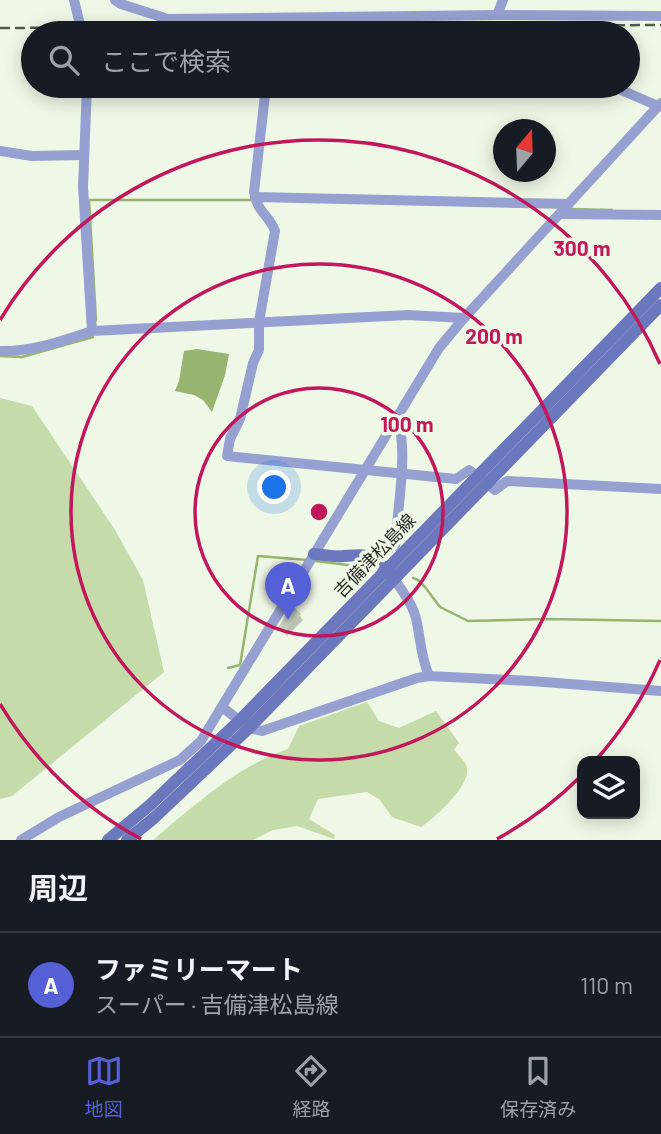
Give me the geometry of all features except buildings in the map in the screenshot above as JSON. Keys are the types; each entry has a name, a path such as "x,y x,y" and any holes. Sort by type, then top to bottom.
{"main road":[{"name":"吉備津松島線","path":"482,481 661,288"},
{"name":"吉備津松島線","path":"127,840 171,802 390,574 661,305"},
{"path":"312,558 365,554 378,561 390,574"},
{"name":"吉備津松島線","path":"108,840 244,724"}],"street":[{"path":"74,0 79,21"},
{"path":"115,0 168,19 661,16"},
{"path":"497,15 503,0"},
{"path":"21,840 71,811 180,760 201,741 439,348 660,104 640,96"},
{"path":"86,98 83,187 92,331"},
{"path":"265,98 255,200 275,231 259,322 259,350 227,456 456,479 469,470 495,490 507,481 661,489"},
{"path":"0,151 32,156 84,155"},
{"path":"255,200 565,208 661,215"},
{"path":"0,351 38,347 92,331 408,316 464,318"},
{"path":"395,546 401,473 401,428 397,419"},
{"path":"390,574 413,608 420,650 429,676"},
{"path":"222,707 244,724 266,731 429,676 661,691"}],"shaded area":[{"path":"197,349 229,354 212,412 203,400 175,391 184,351"},
{"path":"0,398 32,406 115,530 143,580 164,672 12,796 0,799"},
{"path":"367,702 379,721 399,728 436,711 459,743 454,750 467,766 465,780 448,803 421,827 392,817 379,799 367,792 318,799 309,819 335,835 334,839 297,826 273,830 253,840 153,840 234,776 288,749 299,726"}],"waterway":[{"path":"96,320 89,200 252,200"},
{"path":"570,209 612,210"},
{"path":"0,356 22,357 93,337"},
{"path":"228,668 240,665 258,556 308,560"},
{"path":"315,561 364,567"},
{"path":"413,578 425,587 440,607 468,621 661,621"}],"railway":[{"path":"640,25 661,25"},
{"path":"0,28 21,28"}],"place":[{"name":"ファミリーマート","path":"288,620"}]}
